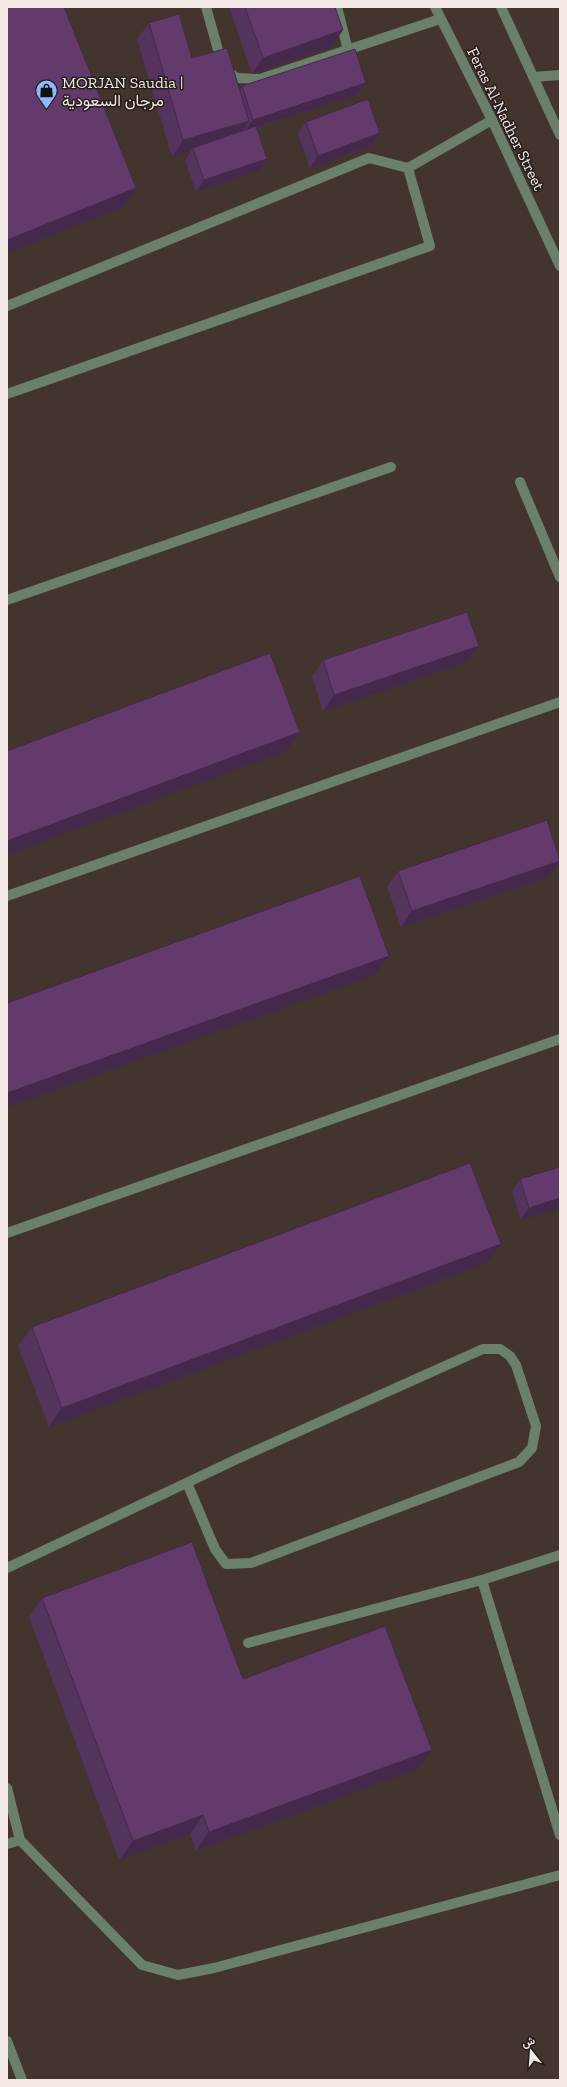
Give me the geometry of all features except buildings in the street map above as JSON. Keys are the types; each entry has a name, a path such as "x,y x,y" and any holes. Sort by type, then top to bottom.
{"street":[{"path":"206,7 223,68 237,78 260,79 440,19"},
{"path":"337,7 348,50"},
{"name":"Feras Al-Nadher Street","path":"435,7 492,120 560,266"},
{"path":"501,7 560,135"},
{"path":"533,77 560,75"},
{"path":"7,306 369,158 408,168 492,120"},
{"path":"7,394 430,246 408,168"},
{"path":"7,600 391,467"},
{"path":"520,482 560,577"},
{"path":"7,896 560,702"},
{"path":"7,1233 560,1039"},
{"path":"7,1568 187,1483 483,1349 500,1349 510,1356 516,1365 536,1426 532,1448 518,1462 251,1564 226,1564 215,1549 187,1483"},
{"path":"248,1643 482,1580 560,1555"},
{"path":"482,1580 560,1835"},
{"path":"7,1788 20,1840 142,1965 178,1975 214,1968 560,1875"},
{"path":"7,1844 20,1840"},
{"path":"7,2041 22,2080"}],"place":[{"name":"MORJAN Saudia | مرجان السعودية","path":"46,110"}]}
